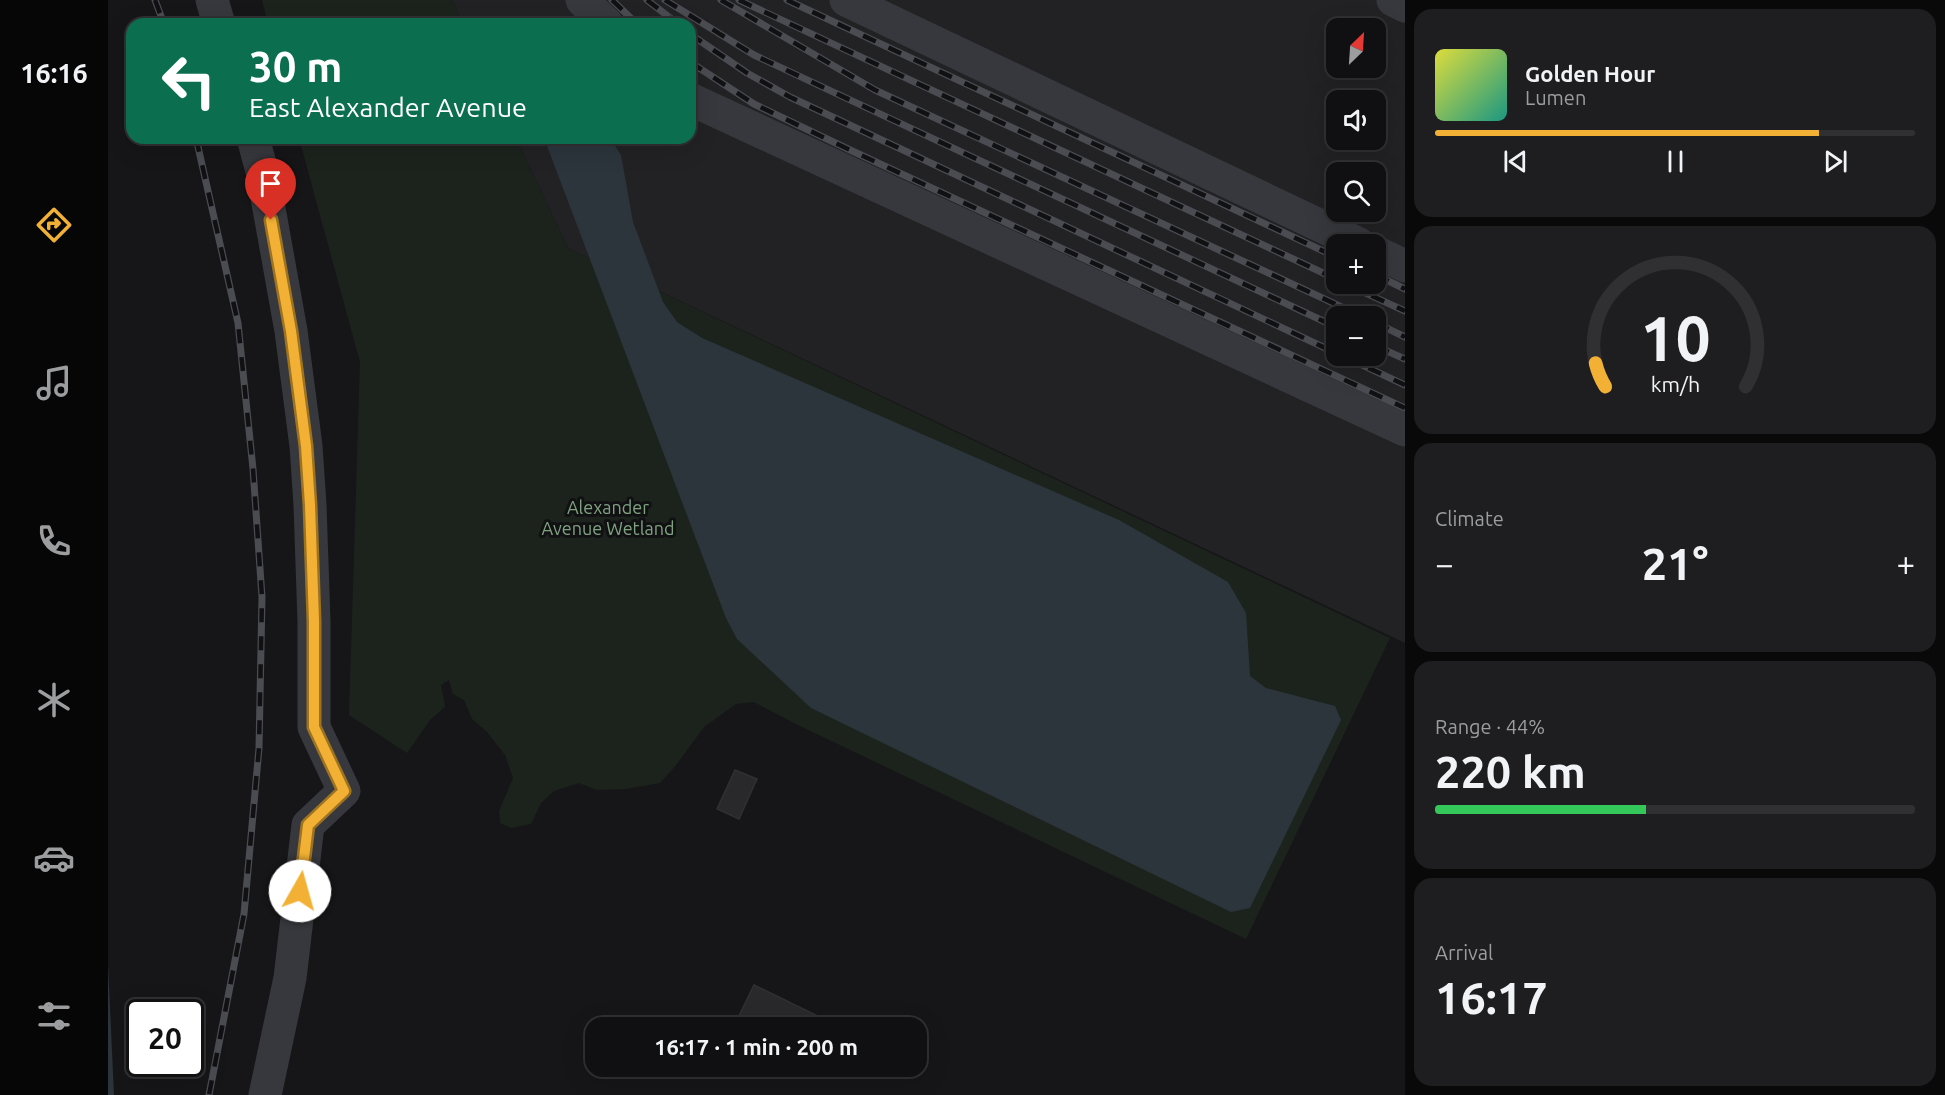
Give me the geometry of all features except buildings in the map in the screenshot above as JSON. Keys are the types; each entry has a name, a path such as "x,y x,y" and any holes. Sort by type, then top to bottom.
{"street":[{"path":"212,0 217,18"},
{"path":"582,0 601,18"},
{"path":"846,0 1338,234"},
{"path":"1393,0 1405,6"},
{"path":"696,102 1405,430"},
{"path":"254,144 291,331 306,446 314,621 314,727 344,791 308,825 290,978 265,1095"},
{"path":"1386,257 1405,266"}],"shaded area":[{"path":"452,0 1405,0 1405,643 568,248 519,144 696,144 696,18 460,18"},
{"path":"546,144 614,144 621,155 633,222 663,302 677,322 702,338 1119,520 1228,582 1246,613 1250,676 1266,688 1335,706 1341,720 1250,908 1231,912 811,708 737,639 726,618"},
{"path":"108,964 114,1095 108,1095"}],"green space":[{"path":"262,0 452,0 460,18 266,18"},
{"name":"Alexander Avenue Wetland","path":"301,144 519,144 568,248 1390,638 1246,939 754,702 736,704 704,727 660,783 626,789 597,790 579,783 554,791 541,803 531,824 511,828 500,823 499,811 513,778 505,755 487,732 472,719 464,700 453,694 449,680 441,685 445,707 430,720 407,753 349,715 360,362"}],"railway":[{"path":"155,0 162,18"},
{"path":"612,0 631,18"},
{"path":"647,0 670,18"},
{"path":"665,0 694,18"},
{"path":"721,0 875,90 1339,306"},
{"path":"739,0 1326,274"},
{"path":"787,0 1326,252"},
{"path":"696,19 754,55 1326,322"},
{"path":"696,38 747,73 790,97 1326,348"},
{"path":"696,66 754,104 1405,408"},
{"path":"197,144 238,323 253,469 262,597 259,748 244,914 209,1095"},
{"path":"1386,280 1405,289"},
{"path":"1368,294 1405,311"},
{"path":"1386,328 1405,337"},
{"path":"1386,350 1405,359"},
{"path":"1364,366 1405,385"}],"route":[{"path":"271,220 291,331 306,446 314,621 314,727 344,791 308,825 300,891"}]}
